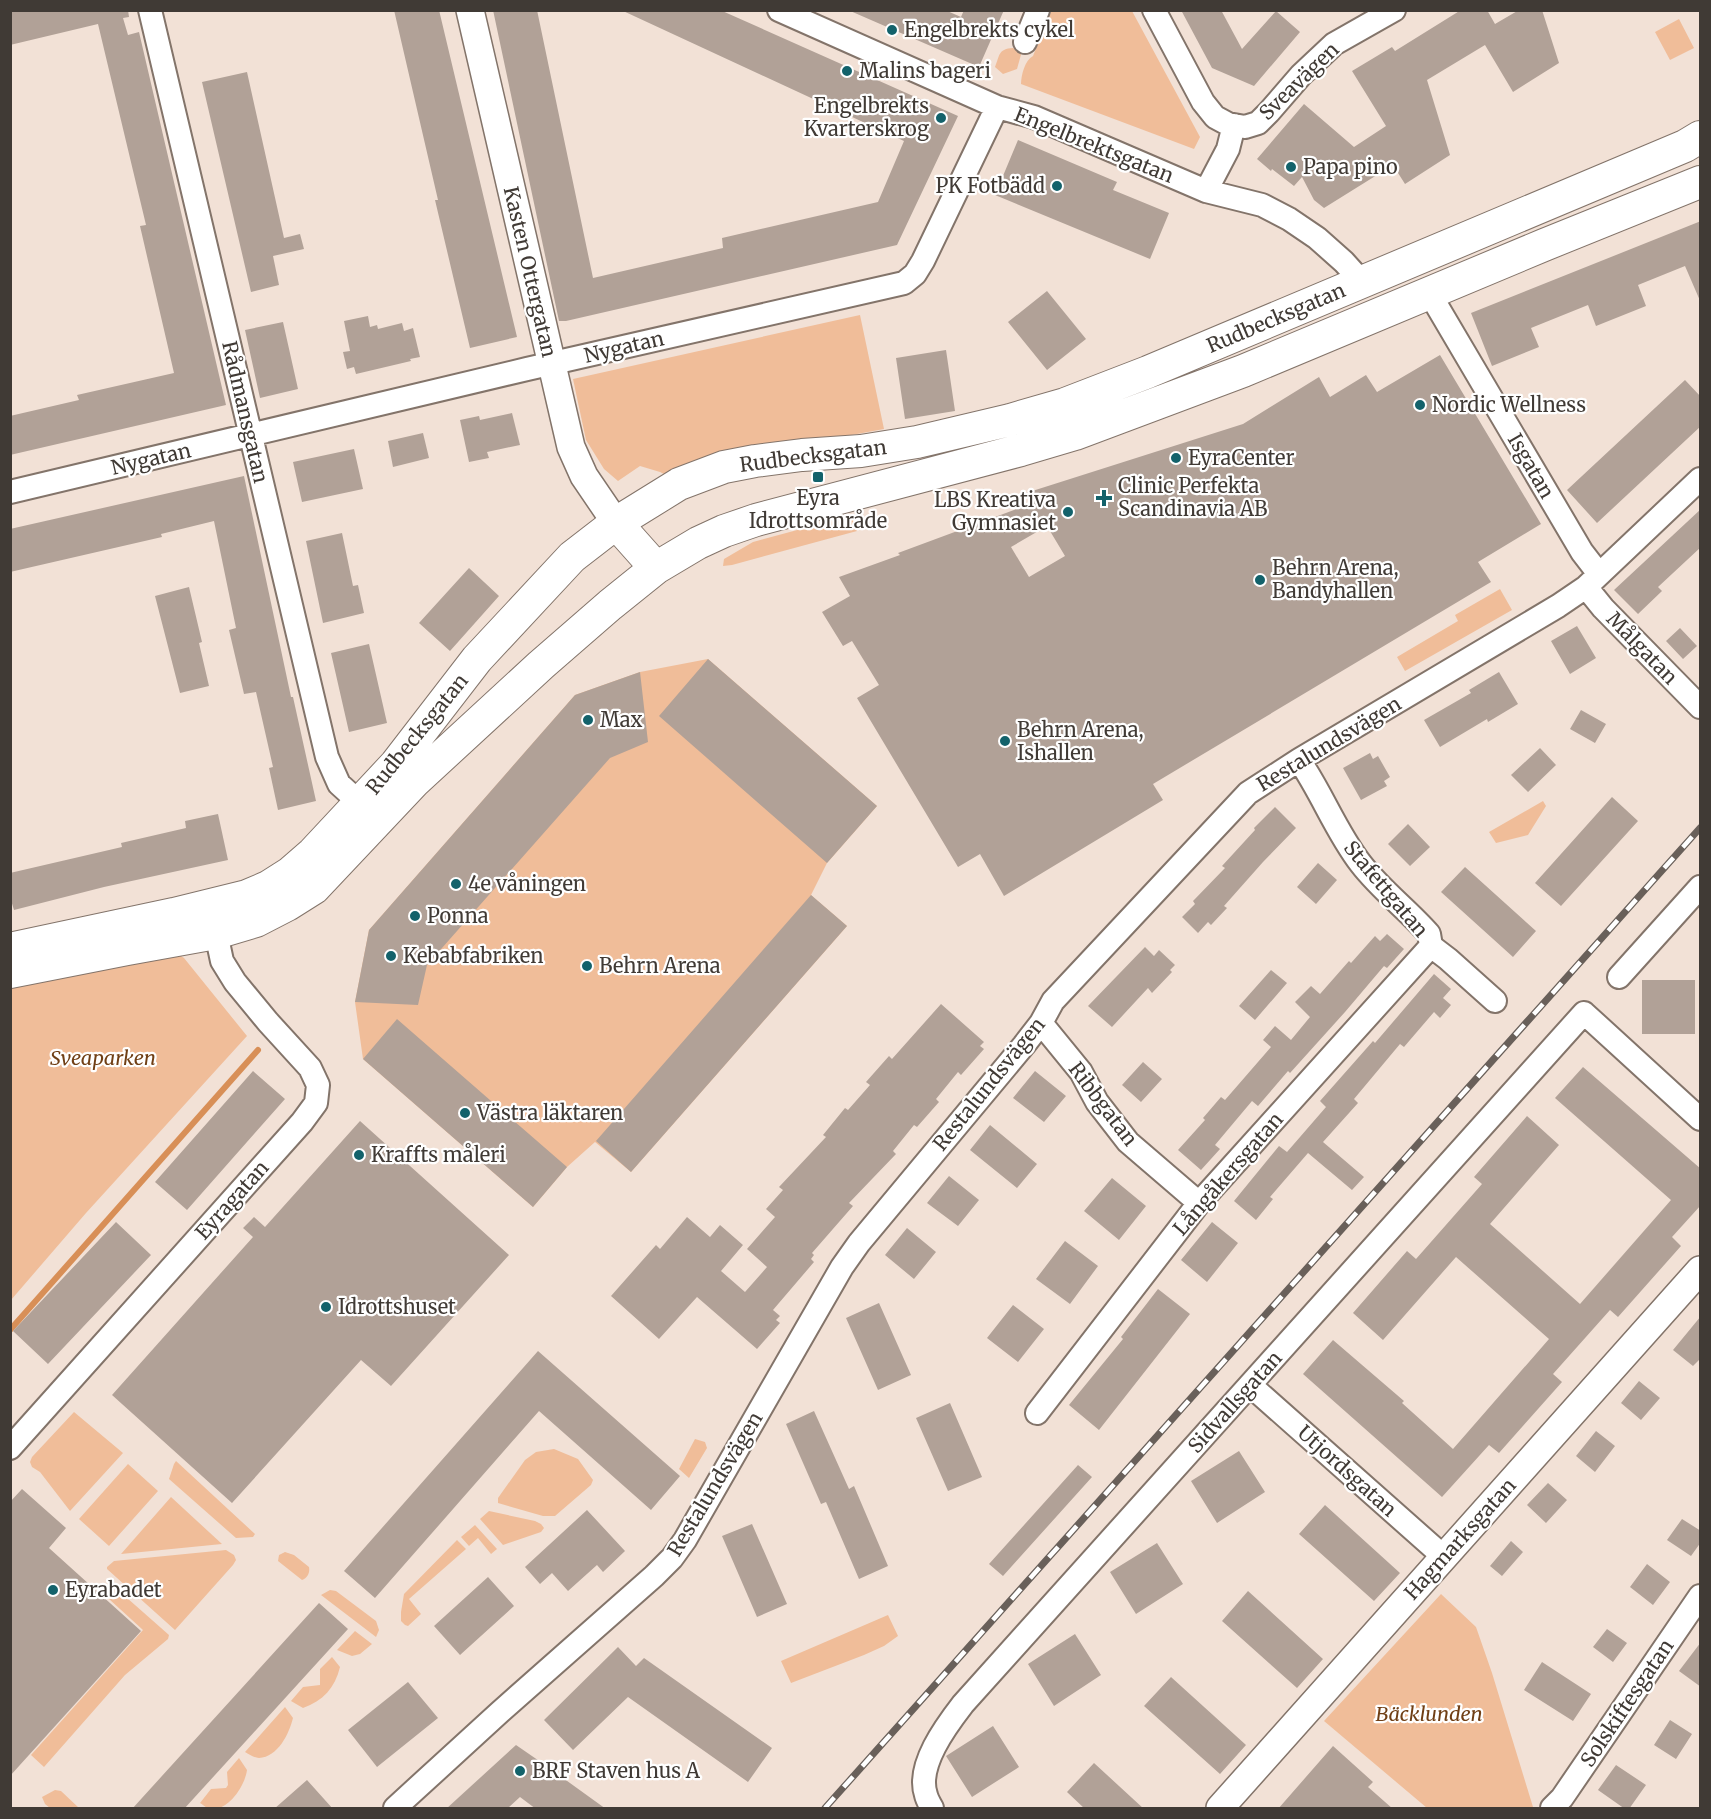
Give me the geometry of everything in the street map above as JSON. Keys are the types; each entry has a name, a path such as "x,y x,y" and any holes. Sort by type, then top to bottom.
{"main road":[{"name":"Rudbecksgatan","path":"10,949 174,914 247,896 268,887 313,853 361,804 396,764 477,659 572,556 616,523 679,484 724,468 755,461 861,451 916,442 1011,420 1065,404 1148,372 1685,146 1701,136"},
{"name":"Rudbecksgatan","path":"10,972 216,933 256,921 287,905 314,888 414,782 582,628 656,568 698,543 756,520 1076,434 1243,371 1701,182"},
{"path":"616,523 656,568"}],"street":[{"name":"Rådmansgatan","path":"150,10 327,757 339,784 361,804"},
{"name":"Kasten Ottergatan","path":"470,10 571,447 584,476 616,523"},
{"name":"Engelbrektsgatan","path":"779,10 997,107 1034,117 1206,191 1262,205 1317,238 1362,282"},
{"path":"1025,42 1038,10"},
{"path":"1154,10 1203,102 1215,117 1234,125"},
{"name":"Sveavägen","path":"1206,191 1228,148 1234,125 1245,127 1258,123 1301,75 1334,44 1394,10"},
{"name":"Nygatan","path":"10,492 904,283 915,274 923,261 997,107"},
{"name":"Isgatan","path":"1431,293 1582,552 1593,580"},
{"name":"Restalundsvägen","path":"395,1809 672,1558 685,1540 842,1267 859,1243 1024,1046 1041,1023 1053,1001 1248,793 1299,760 1536,620 1593,580 1701,479"},
{"name":"Målgatan","path":"1593,580 1603,608 1701,707"},
{"name":"Stafettgatan","path":"1299,760 1362,865 1424,928 1429,934 1431,946 1495,1001"},
{"path":"1619,977 1701,886"},
{"name":"Eyragatan","path":"10,1448 295,1130 316,1103 318,1085 310,1068 235,982 222,961 216,933"},
{"name":"Långåkersgatan","path":"1037,1413 1199,1203 1431,946"},
{"name":"Sidvallsgatan","path":"932,1809 925,1795 925,1774 944,1728 970,1696 1584,1013 1701,1119"},
{"name":"Ribbgatan","path":"1041,1023 1081,1072 1097,1102 1128,1142 1199,1203"},
{"name":"Hagmarksgatan","path":"1220,1809 1701,1270"},
{"name":"Utjordsgatan","path":"1250,1385 1444,1557"},
{"name":"Solskiftesgatan","path":"1552,1809 1562,1798 1701,1596"}],"green space":[{"path":"1051,11 1132,11 1200,137 1194,149 1021,84 1024,68 1033,56"},
{"path":"1679,19 1694,48 1670,60 1655,32"},
{"path":"1013,48 1022,51 1017,69 1003,74 995,67 999,56 1002,51"},
{"path":"860,315 884,429 710,461 670,477 640,466 618,481 604,469 586,440 573,379"},
{"path":"855,519 857,531 723,566 724,559 753,542 827,522"},
{"path":"1500,589 1512,610 1405,671 1397,657 1458,621 1455,615"},
{"name":"Behrn Arena","path":"708,659 877,806 827,863 811,895 847,926 631,1172 595,1142 567,1167 533,1207 363,1059 355,1002 369,930 575,695 640,672"},
{"path":"1543,801 1546,806 1528,835 1496,843 1489,832"},
{"name":"Sveaparken","path":"172,950 184,958 247,1036 86,1213 11,1300 11,982"},
{"path":"74,1412 123,1453 70,1511 30,1462 32,1457"},
{"path":"695,1439 705,1442 707,1448 689,1478 679,1469"},
{"path":"554,1449 578,1459 593,1480 591,1485 555,1516 543,1516 498,1503 498,1498 525,1460 536,1452"},
{"path":"176,1461 255,1534 253,1537 236,1538 169,1479"},
{"path":"128,1464 158,1491 109,1546 79,1519"},
{"path":"171,1497 222,1544 121,1554"},
{"path":"489,1511 535,1521 544,1528 541,1532 503,1545 480,1519"},
{"path":"475,1525 497,1549 491,1554 478,1538 469,1546 461,1537"},
{"path":"457,1540 466,1549 409,1599 421,1614 408,1626 405,1625 401,1621 404,1594"},
{"path":"226,1550 234,1555 236,1560 233,1565 175,1630 107,1569 114,1561"},
{"path":"285,1552 294,1555 309,1567 306,1578 302,1580 278,1561 279,1555"},
{"path":"118,1590 169,1635 168,1639 125,1675 44,1767 31,1755 143,1630 109,1599"},
{"path":"330,1590 336,1591 376,1621 379,1630 376,1637 321,1595"},
{"name":"Bäcklunden","path":"1441,1594 1476,1627 1533,1807 1531,1808 1427,1808 1324,1721"},
{"path":"888,1615 898,1636 884,1646 791,1683 781,1661"},
{"path":"355,1631 372,1644 360,1654 352,1656 337,1650"},
{"path":"332,1657 340,1667 327,1693 317,1702 303,1708 291,1701 303,1687 320,1685 320,1669"},
{"path":"285,1707 293,1718 282,1744 266,1757 253,1757 245,1752"},
{"path":"239,1758 247,1770 243,1784 234,1797 222,1807 215,1809 200,1803 211,1789 226,1788 228,1785 227,1772"},
{"path":"55,1790 61,1791 79,1808 50,1808 42,1797"}],"building":[{"path":"10,10 128,10 129,17 123,18 128,35 139,32 226,405 10,455 10,416 79,400 77,395 174,373 140,226 146,225 98,24 10,45"},
{"path":"394,10 439,10 517,337 470,348"},
{"path":"493,10 537,10 593,278 723,248 722,238 878,202 904,141 621,10 720,10 958,116 897,245 559,321"},
{"path":"848,10 945,10 961,17 964,10 1004,10 979,67"},
{"path":"1181,10 1221,10 1242,49 1276,11 1300,32 1254,86 1212,68"},
{"path":"1461,10 1487,10 1495,24 1519,10 1542,10 1559,63 1513,92 1485,45 1427,80 1450,155 1405,184 1393,165 1324,208 1314,200 1302,177 1294,186 1257,159 1304,104 1354,147 1386,126 1352,71 1392,47 1395,51"},
{"path":"247,72 284,238 300,234 304,249 273,256 279,285 251,292 202,82"},
{"name":"PK Fotbädd","path":"1018,140 1117,182 1113,190 1169,213 1150,259 995,195"},
{"path":"1701,221 1701,303 1685,266 1638,285 1646,306 1596,326 1588,305 1531,328 1539,347 1492,366 1471,313"},
{"path":"1047,291 1086,339 1047,370 1008,322"},
{"path":"368,316 370,327 377,325 378,329 402,323 404,331 413,328 420,357 356,374 354,367 347,369 343,352 350,351 344,321"},
{"path":"283,322 298,389 260,398 245,330"},
{"path":"946,350 955,411 905,419 896,358"},
{"path":"1440,355 1541,524 1478,562 1491,582 1153,784 1163,800 1004,896 980,854 958,867 857,698 879,685 852,641 843,646 822,612 850,596 839,577 1033,503 1026,493 1243,424 1319,377 1330,397 1366,375 1377,392","holes":["1047,526 1065,556 1029,577 1011,547"]},
{"path":"1685,380 1701,397 1701,426 1597,523 1567,490"},
{"path":"512,413 520,445 487,452 489,458 469,462 460,420 479,416 480,420"},
{"path":"423,433 429,458 393,467 388,441"},
{"path":"354,449 363,489 302,502 293,462"},
{"path":"244,476 291,697 293,697 316,801 278,810 269,768 273,767 256,692 244,694 229,630 236,628 214,521 161,534 162,537 10,572 10,529"},
{"path":"1701,509 1701,547 1658,587 1662,591 1638,614 1614,590"},
{"path":"342,533 353,586 358,585 364,613 323,623 306,541"},
{"path":"469,568 499,596 450,651 419,623"},
{"path":"189,587 202,642 199,643 209,686 180,693 155,596"},
{"path":"1577,626 1596,658 1570,674 1551,641"},
{"path":"1680,628 1697,646 1683,659 1666,641"},
{"path":"369,644 387,723 349,732 331,653"},
{"path":"708,659 877,806 827,863 659,716"},
{"path":"640,672 648,742 610,758 427,965 418,1005 355,1002 369,930 575,695"},
{"path":"1499,672 1518,704 1488,722 1487,719 1440,747 1424,720 1471,693 1469,690"},
{"path":"1581,710 1606,724 1595,743 1570,729"},
{"path":"1540,748 1556,765 1528,792 1511,775"},
{"path":"1370,753 1373,759 1378,756 1390,777 1384,781 1387,786 1361,800 1343,768"},
{"path":"1612,797 1638,821 1561,906 1535,883"},
{"path":"1275,807 1296,828 1224,906 1227,908 1211,925 1208,922 1198,933 1182,917 1195,904 1193,901 1225,868 1222,866 1255,830 1254,828"},
{"path":"218,814 228,860 104,887 14,910 10,897 10,873 122,847 121,843 186,828 185,821"},
{"path":"1408,824 1430,847 1410,866 1388,844"},
{"path":"1318,863 1337,880 1316,904 1297,887"},
{"path":"1465,867 1536,931 1513,957 1441,892"},
{"path":"811,895 847,926 631,1172 596,1141"},
{"path":"1387,934 1404,949 1387,968 1384,966 1258,1106 1252,1101 1215,1145 1220,1149 1201,1170 1178,1150 1205,1120 1203,1118 1221,1097 1225,1100 1271,1047 1263,1040 1275,1026 1291,1040 1310,1017 1295,1002 1311,986 1320,994 1375,936 1380,941"},
{"path":"1145,947 1154,956 1159,950 1175,965 1170,970 1172,972 1152,993 1148,988 1112,1027 1088,1006"},
{"path":"1271,970 1287,983 1255,1020 1239,1006"},
{"path":"1434,974 1451,989 1443,998 1451,1005 1440,1018 1434,1012 1404,1047 1400,1044 1354,1099 1358,1103 1323,1142 1364,1177 1352,1190 1308,1153 1270,1197 1273,1199 1256,1220 1234,1201 1279,1146 1287,1152 1326,1107 1320,1101 1373,1041 1375,1043"},
{"path":"1642,980 1695,980 1695,1034 1642,1034"},
{"path":"941,1004 984,1042 980,1046 984,1049 961,1075 958,1072 936,1099 939,1102 917,1127 914,1125 893,1151 896,1154 849,1203 853,1206 812,1253 814,1255 811,1259 814,1262 773,1310 780,1316 776,1320 780,1323 757,1349 697,1297 659,1339 611,1296 656,1245 660,1249 687,1217 710,1237 720,1225 743,1245 721,1271 745,1292 767,1267 747,1249 775,1217 766,1209 783,1190 779,1187 826,1137 823,1135 845,1108 848,1110 870,1085 866,1082 889,1056 892,1059"},
{"name":"Västra läktaren","path":"397,1019 567,1167 533,1207 363,1059"},
{"path":"1143,1062 1162,1079 1141,1102 1122,1085"},
{"path":"1583,1067 1701,1169 1701,1205 1672,1237 1681,1246 1618,1317 1610,1310 1553,1374 1562,1382 1499,1453 1489,1445 1442,1497 1303,1374 1333,1340 1404,1401 1402,1403 1453,1449 1549,1339 1456,1257 1383,1340 1353,1313 1407,1251 1416,1259 1482,1184 1474,1177 1527,1116 1559,1145 1490,1224 1580,1304 1671,1200 1555,1098"},
{"path":"253,1071 285,1099 187,1210 155,1182"},
{"path":"1035,1071 1066,1096 1044,1122 1013,1098"},
{"name":"Idrottshuset","path":"360,1121 509,1255 391,1386 361,1360 232,1503 112,1395 253,1237 243,1228 254,1217 265,1227"},
{"path":"990,1125 1037,1164 1017,1188 970,1150"},
{"path":"949,1176 979,1200 958,1226 927,1203"},
{"path":"1112,1178 1146,1206 1119,1240 1084,1211"},
{"path":"116,1222 151,1255 48,1364 13,1331"},
{"path":"1212,1222 1238,1243 1207,1282 1181,1260"},
{"path":"907,1228 936,1252 914,1279 885,1255"},
{"path":"1065,1241 1098,1266 1070,1304 1036,1279"},
{"path":"1158,1289 1190,1314 1099,1430 1069,1405 1123,1339 1121,1337"},
{"path":"879,1303 911,1375 878,1390 846,1318"},
{"path":"1013,1305 1044,1329 1018,1362 987,1338"},
{"path":"1701,1316 1701,1358 1693,1366 1673,1350"},
{"path":"538,1351 680,1476 651,1510 539,1411 375,1598 344,1571"},
{"path":"1639,1381 1660,1398 1641,1420 1621,1403"},
{"path":"950,1403 982,1477 948,1491 916,1418"},
{"path":"814,1411 849,1489 854,1486 888,1566 859,1579 826,1502 821,1504 786,1424"},
{"path":"1596,1431 1615,1446 1595,1472 1576,1456"},
{"path":"1239,1451 1265,1492 1217,1523 1191,1481"},
{"path":"1078,1465 1092,1477 1003,1576 989,1564"},
{"path":"1548,1483 1567,1500 1546,1523 1527,1505"},
{"name":"Eyrabadet","path":"22,1489 66,1528 49,1548 141,1631 10,1776 10,1502"},
{"path":"1325,1505 1400,1573 1374,1601 1299,1534"},
{"path":"587,1510 625,1551 603,1572 597,1565 568,1591 552,1573 540,1584 525,1567"},
{"path":"1682,1519 1701,1531 1701,1542 1691,1556 1667,1540"},
{"path":"752,1524 787,1604 757,1617 722,1536"},
{"path":"1511,1541 1523,1552 1502,1576 1490,1566"},
{"path":"1157,1543 1183,1584 1136,1614 1110,1572"},
{"path":"1647,1564 1670,1582 1653,1605 1630,1587"},
{"path":"488,1577 514,1606 460,1655 434,1626"},
{"path":"1248,1591 1323,1659 1297,1688 1222,1621"},
{"path":"319,1603 348,1629 184,1809 132,1809"},
{"path":"1607,1629 1627,1643 1613,1662 1593,1647"},
{"path":"1075,1634 1101,1675 1054,1706 1028,1664"},
{"path":"1701,1642 1701,1687 1679,1671"},
{"path":"618,1647 636,1666 644,1658 772,1748 748,1782 628,1697 573,1750 544,1720"},
{"path":"1542,1662 1591,1694 1573,1721 1524,1690"},
{"path":"1171,1677 1246,1745 1220,1774 1144,1706"},
{"path":"408,1682 438,1718 377,1767 348,1730"},
{"path":"1670,1720 1692,1734 1676,1759 1654,1745"},
{"path":"993,1726 1019,1767 972,1797 946,1756"},
{"name":"BRF Staven hus A","path":"516,1745 606,1809 536,1809 520,1797 507,1809 446,1809"},
{"path":"1333,1746 1373,1782 1368,1787 1393,1809 1278,1809"},
{"path":"1094,1763 1144,1809 1085,1809 1067,1792"},
{"path":"1616,1765 1646,1785 1629,1809 1625,1809 1598,1790"},
{"path":"307,1780 333,1809 274,1809"}],"waterway":[{"path":"10,1330 258,1050"}],"railway":[{"path":"825,1808 1700,828"}],"place":[{"name":"Engelbrekts cykel","path":"892,30"},
{"name":"Malins bageri","path":"847,71"},
{"name":"Engelbrekts Kvarterskrog","path":"941,118"},
{"name":"Papa pino","path":"1291,167"},
{"name":"PK Fotbädd","path":"1057,186"},
{"name":"Nordic Wellness","path":"1420,405"},
{"name":"EyraCenter","path":"1176,458"},
{"name":"Eyra Idrottsområde","path":"818,477"},
{"name":"Clinic Perfekta Scandinavia AB","path":"1104,498"},
{"name":"LBS Kreativa Gymnasiet","path":"1068,512"},
{"name":"Behrn Arena, Bandyhallen","path":"1260,580"},
{"name":"Max","path":"588,720"},
{"name":"Behrn Arena, Ishallen","path":"1005,741"},
{"name":"4e våningen","path":"456,884"},
{"name":"Ponna","path":"415,916"},
{"name":"Kebabfabriken","path":"391,956"},
{"name":"Behrn Arena","path":"587,966"},
{"name":"Västra läktaren","path":"465,1113"},
{"name":"Kraffts måleri","path":"359,1155"},
{"name":"Idrottshuset","path":"326,1307"},
{"name":"Eyrabadet","path":"53,1590"},
{"name":"BRF Staven hus A","path":"520,1771"}]}
